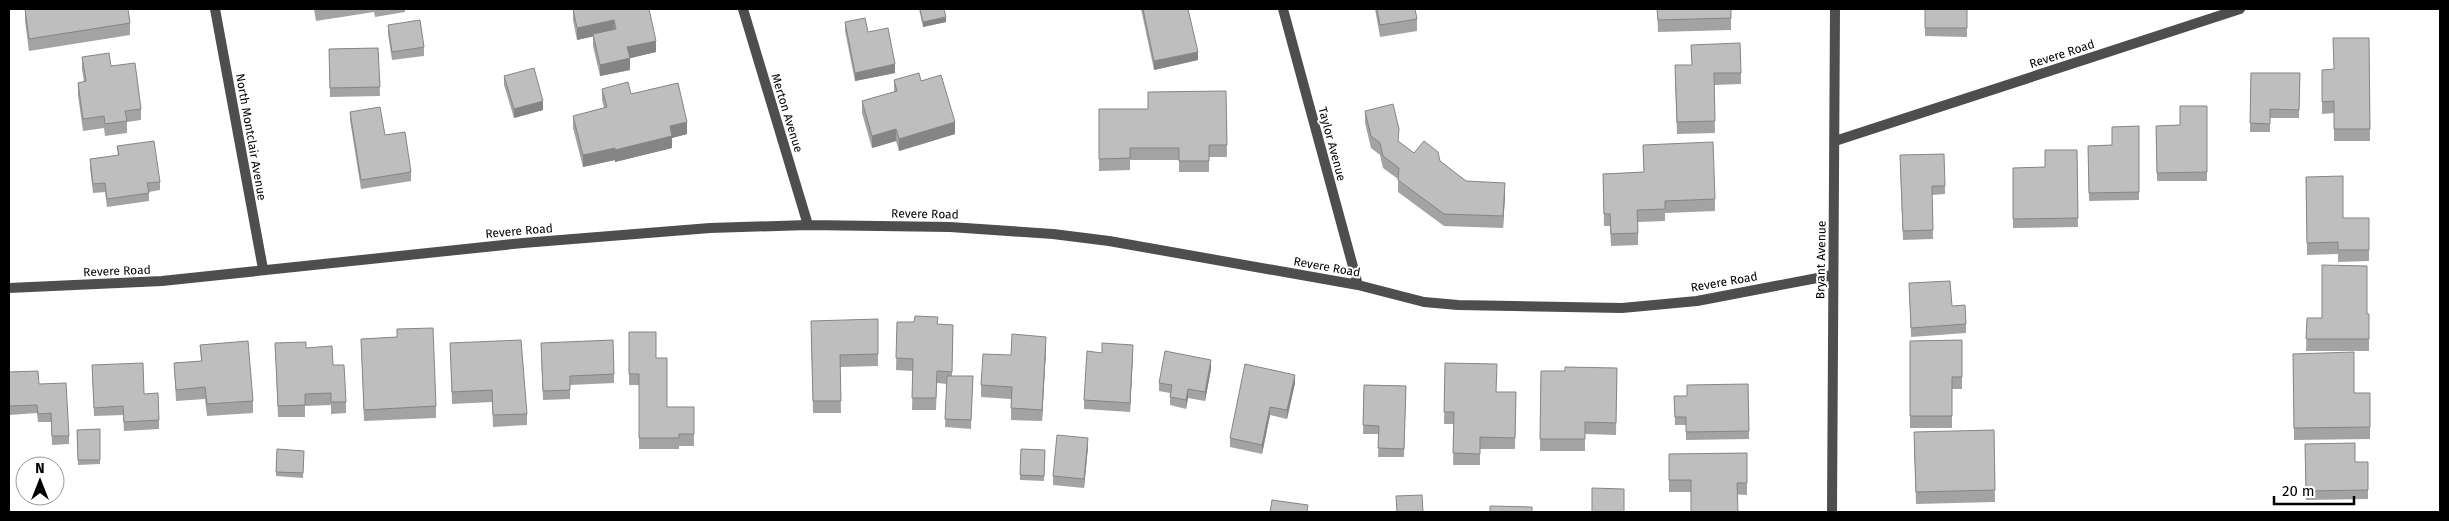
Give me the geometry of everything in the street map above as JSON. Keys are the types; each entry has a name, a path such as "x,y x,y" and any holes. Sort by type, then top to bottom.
{"street":[{"name":"North Montclair Avenue","path":"215,9 263,269"},
{"name":"Merton Avenue","path":"743,9 808,225"},
{"name":"Taylor Avenue","path":"1283,9 1358,285"},
{"name":"Bryant Avenue","path":"1832,512 1835,9"},
{"name":"Revere Road","path":"1835,141 2240,9"},
{"name":"Revere Road","path":"9,288 162,281 263,269 641,233 710,228 808,225 950,227 1053,234 1109,241 1358,285 1424,302 1458,305 1622,308 1697,300 1833,275"}],"building":[{"path":"25,9 128,9 130,23 29,39"},
{"path":"573,9 649,9 656,41 627,47 630,58 600,65 593,34 616,29 614,20 577,28"},
{"path":"920,9 944,9 946,17 923,22"},
{"path":"1143,9 1188,9 1198,52 1154,61"},
{"path":"1377,9 1415,9 1417,19 1380,25"},
{"path":"1657,9 1731,9 1731,18 1658,20"},
{"path":"1925,9 1967,9 1967,28 1925,28"},
{"path":"865,18 868,32 888,28 895,64 855,73 845,22"},
{"path":"420,20 424,47 392,52 388,25"},
{"path":"2333,38 2369,38 2370,129 2334,129 2334,101 2322,102 2322,70 2334,69"},
{"path":"1740,43 1741,73 1714,73 1715,121 1677,122 1675,65 1692,65 1691,45"},
{"path":"378,48 380,87 330,88 329,49"},
{"path":"109,53 111,66 135,63 141,109 125,111 127,121 105,124 104,116 83,119 78,83 86,81 82,57"},
{"path":"534,68 543,101 514,109 504,76"},
{"path":"919,73 921,81 941,75 955,122 899,139 896,129 872,136 862,101 897,91 894,80"},
{"path":"2251,73 2300,73 2299,110 2270,109 2270,124 2250,123"},
{"path":"628,82 631,94 678,83 687,122 670,126 672,136 615,150 615,148 583,155 573,116 607,107 602,89"},
{"path":"1226,91 1227,145 1209,145 1209,161 1179,161 1179,148 1130,148 1130,158 1099,159 1099,109 1148,109 1148,92"},
{"path":"1393,104 1399,129 1398,141 1414,153 1424,141 1438,152 1440,161 1466,181 1505,183 1503,216 1444,214 1398,180 1399,168 1383,156 1380,143 1371,136 1365,111"},
{"path":"2180,106 2207,106 2207,172 2157,173 2156,126 2180,125"},
{"path":"380,107 385,135 405,132 411,172 361,180 350,112"},
{"path":"2139,126 2139,192 2089,193 2088,146 2112,145 2112,127"},
{"path":"154,141 160,182 147,183 149,193 107,199 105,183 93,184 90,159 119,155 117,146"},
{"path":"1713,142 1715,199 1665,201 1665,209 1637,210 1638,233 1611,234 1610,214 1604,214 1603,174 1644,172 1643,145"},
{"path":"2045,150 2077,150 2078,218 2013,219 2013,168 2045,167"},
{"path":"1944,154 1945,186 1932,186 1933,230 1903,231 1900,155"},
{"path":"2343,176 2343,218 2369,218 2369,250 2338,250 2338,242 2307,243 2306,177"},
{"path":"2322,265 2367,266 2369,339 2306,339 2307,318 2322,318"},
{"path":"1950,281 1952,306 1965,305 1966,324 1911,328 1909,283"},
{"path":"915,316 938,317 937,324 953,325 952,372 937,371 936,398 912,398 913,359 896,358 897,322 914,322"},
{"path":"878,319 878,354 840,355 841,401 813,401 811,321"},
{"path":"433,328 436,406 364,410 361,339 397,337 397,329"},
{"path":"629,332 656,332 656,358 667,358 667,407 694,407 694,434 679,434 679,438 639,438 639,374 629,374"},
{"path":"1012,334 1046,337 1042,410 1011,408 1012,387 981,385 983,354 1011,355"},
{"path":"521,340 527,414 493,415 492,390 452,392 450,343"},
{"path":"613,340 614,374 570,376 570,390 543,391 541,343"},
{"path":"1962,340 1962,377 1952,377 1952,416 1910,416 1910,341"},
{"path":"248,341 253,401 207,404 205,387 176,390 174,363 202,361 200,345"},
{"path":"306,342 306,348 332,346 333,365 344,365 346,402 331,402 331,393 305,394 305,405 278,406 275,343"},
{"path":"1102,343 1133,345 1130,403 1084,400 1087,351 1102,353"},
{"path":"1165,351 1211,360 1205,392 1188,389 1186,400 1170,397 1172,385 1159,383"},
{"path":"2354,352 2354,393 2370,393 2370,427 2294,428 2293,354"},
{"path":"143,363 144,394 158,393 159,420 124,422 123,406 94,408 92,365"},
{"path":"1445,363 1497,364 1496,392 1516,392 1515,438 1480,437 1480,454 1453,453 1454,412 1444,412"},
{"path":"1245,364 1295,375 1287,410 1270,407 1262,445 1230,438"},
{"path":"1565,367 1617,368 1616,423 1585,422 1585,439 1540,439 1541,371 1565,371"},
{"path":"38,371 39,384 66,383 69,436 52,436 51,413 38,414 37,405 9,406 9,372"},
{"path":"947,376 973,376 971,420 945,419"},
{"path":"1748,384 1749,431 1686,432 1686,417 1675,417 1674,396 1687,396 1687,385"},
{"path":"1364,385 1406,386 1404,449 1378,448 1379,426 1363,425"},
{"path":"100,429 100,460 78,460 77,430"},
{"path":"1994,430 1995,490 1916,492 1914,432"},
{"path":"1057,435 1088,438 1084,479 1053,476"},
{"path":"2355,443 2355,462 2368,462 2368,490 2306,491 2305,444"},
{"path":"277,449 304,451 303,473 276,472"},
{"path":"1021,449 1045,450 1044,476 1020,475"},
{"path":"1747,453 1747,483 1737,483 1738,512 1691,512 1691,480 1669,480 1669,454"},
{"path":"1592,488 1624,489 1624,512 1592,512"},
{"path":"1422,495 1423,512 1397,512 1396,496"},
{"path":"1272,500 1308,505 1307,512 1270,512"},
{"path":"1490,506 1532,507 1532,512 1490,512"}]}
